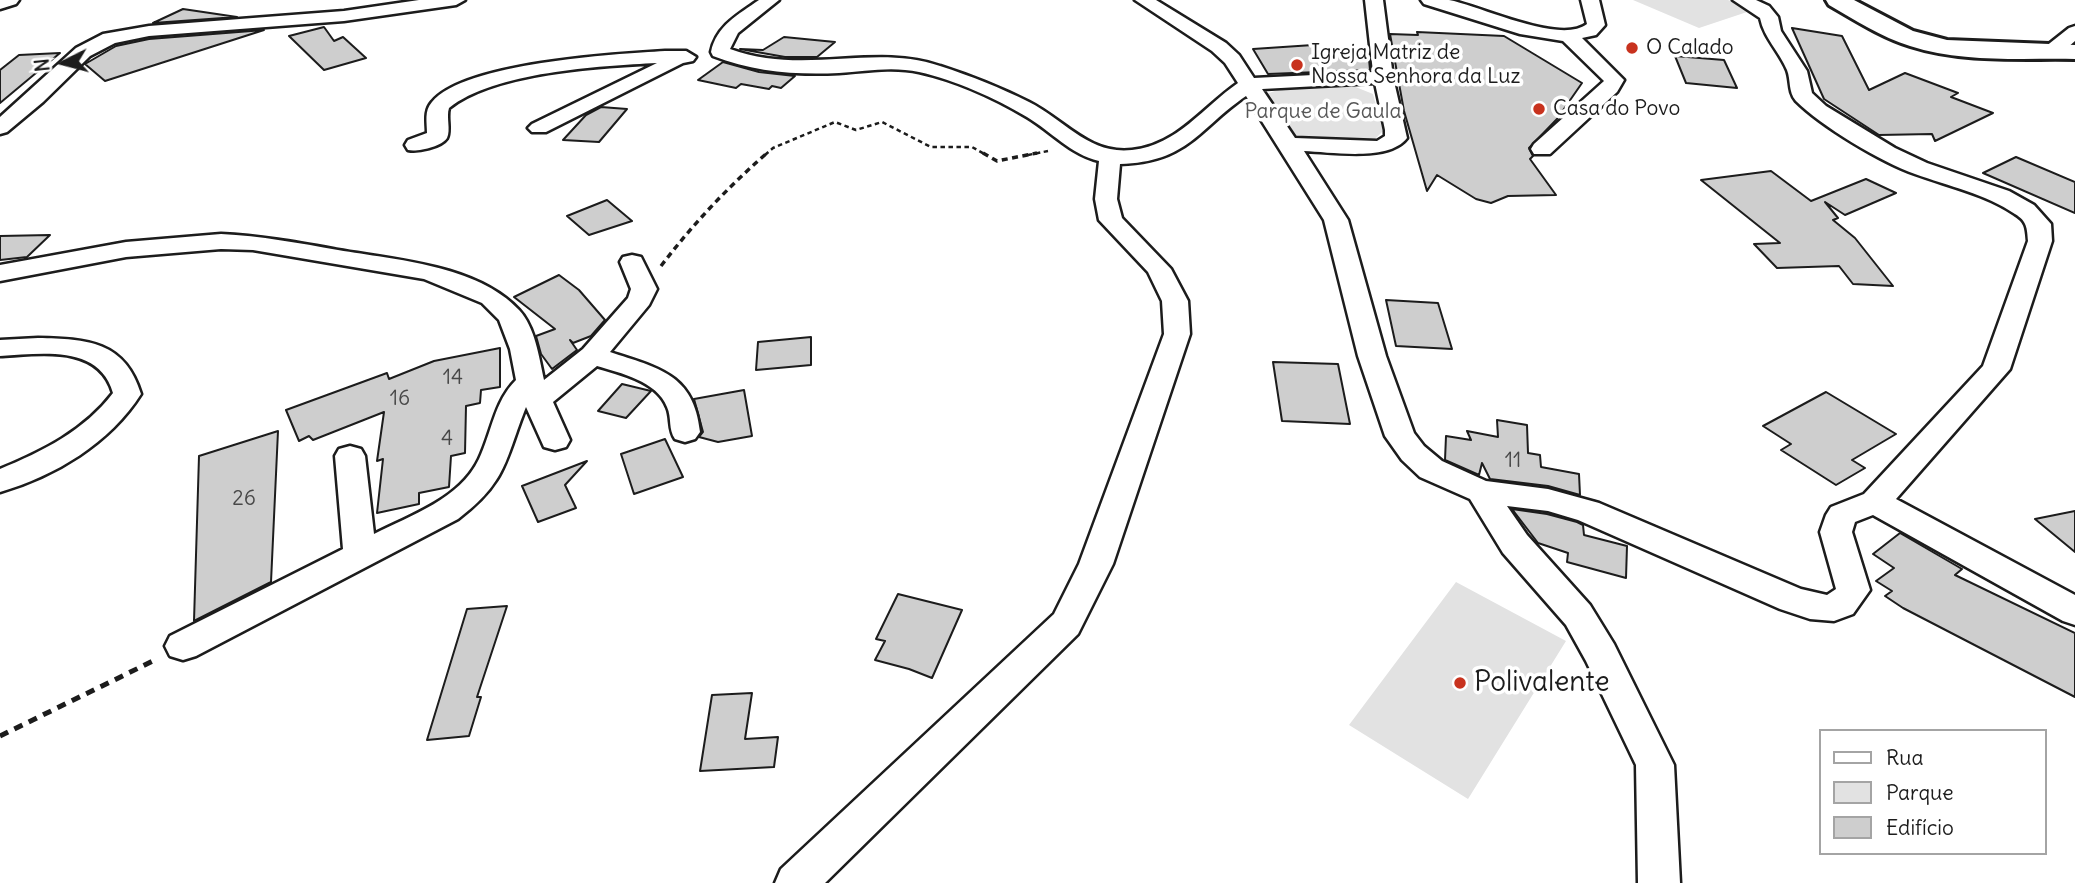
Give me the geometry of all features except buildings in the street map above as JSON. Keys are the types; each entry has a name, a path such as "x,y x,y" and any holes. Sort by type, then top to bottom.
{"main road":[{"path":"1837,0 1892,30 1929,44 1972,50 2064,51"}],"street":[{"path":"0,4 10,0"},
{"path":"0,128 36,98 83,52 110,38 149,31 344,16 456,0"},
{"path":"720,52 720,42 729,32 770,0"},
{"path":"1144,0 1219,47 1232,59 1323,196 1336,220 1372,356 1400,436 1413,453 1430,468 1480,491 1548,500 1588,511 1792,600 1818,607 1835,608 1847,602 1853,590 1836,532 1842,515 1875,502 1996,369 2040,241 2039,225 2026,210 2000,196 1919,168 1887,153 1819,110 1802,95 1797,71 1772,31 1769,17 1763,10 1742,0"},
{"path":"1288,144 1377,147 1389,144 1395,138 1396,130 1383,77 1374,0"},
{"path":"1430,0 1526,30 1569,36 1590,31 1595,25 1590,0"},
{"path":"2064,51 2075,32"},
{"path":"1542,149 1610,88 1614,80 1569,36"},
{"path":"416,145 437,136 435,121 439,105 449,95 474,85 608,61 687,57 720,52 747,61 796,68 894,64 928,68 1031,111 1047,120 1083,150 1110,158 1151,155 1172,147 1198,130 1239,91 1251,84 1383,77"},
{"path":"539,128 687,57"},
{"path":"796,883 1066,624 1096,564 1177,334 1175,301 1159,270 1111,220 1106,199 1110,158"},
{"path":"0,273 132,248 225,241 253,243 430,273 491,298 511,317 524,349 534,390 555,440"},
{"path":"183,646 447,511 473,492 498,449 508,409 518,392 534,390 593,355 629,316 644,289 632,262"},
{"path":"0,348 64,347 103,356 122,376 127,394 113,415 86,438 38,465 0,481"},
{"path":"593,355 659,379 675,394 683,408 685,432"},
{"path":"350,456 360,554"},
{"path":"1480,491 1515,544 1578,615 1601,654 1655,765 1659,883"},
{"path":"1875,502 2075,611"}],"path":[{"path":"644,289 689,229 754,164 773,148 835,122 856,130 882,122 930,147 972,147 997,161 1074,144"},
{"path":"0,736 183,646"}],"green space":[{"path":"1633,0 1728,0 1753,10 1699,28"},
{"name":"Parque de Gaula","path":"1353,86 1373,94 1383,131 1375,139 1296,137 1288,133 1263,95 1278,90"},
{"name":"Polivalente","path":"1456,582 1566,641 1468,799 1349,725"}],"place":[{"name":"O Calado","path":"1632,48"},
{"name":"Igreja Matriz de Nossa Senhora da Luz","path":"1297,65"},
{"name":"Casa do Povo","path":"1539,109"},
{"name":"Polivalente","path":"1460,683"}]}
